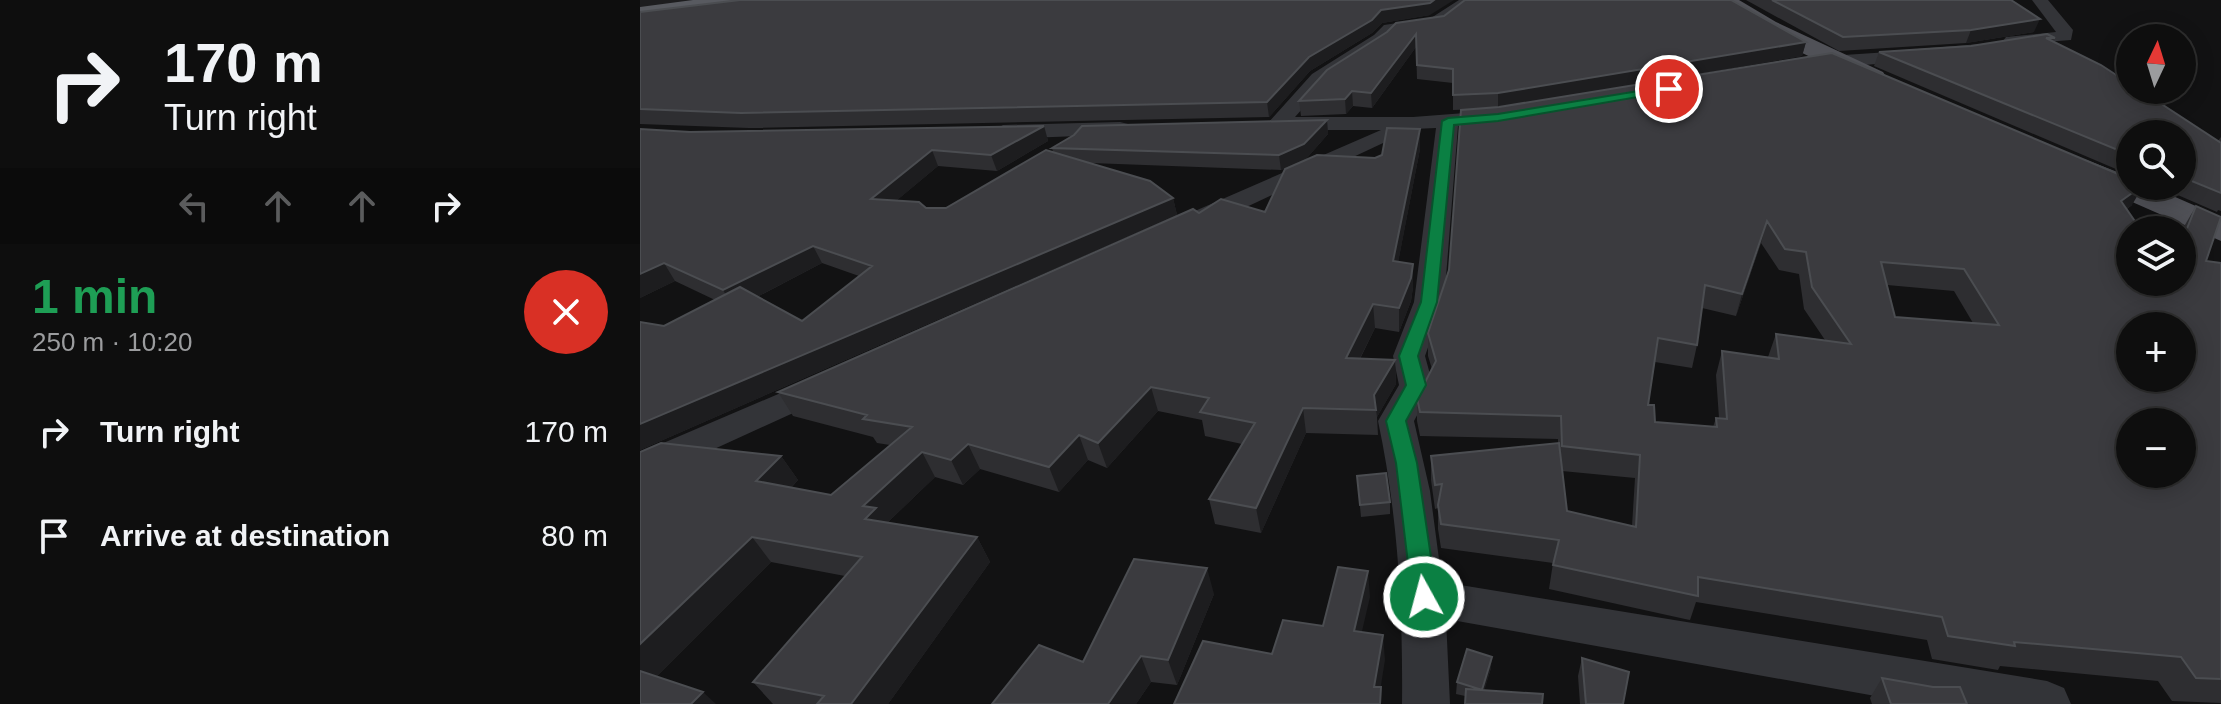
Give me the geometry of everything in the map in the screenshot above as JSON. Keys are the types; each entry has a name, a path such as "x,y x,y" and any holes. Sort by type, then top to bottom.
{"highway":[{"path":"640,15 743,1"}],"main road":[{"path":"1724,0 1832,60 1903,91"},
{"path":"2057,157 2221,230"}],"street":[{"path":"1470,0 1436,22 1390,29 1380,39 1319,78 1270,124 1413,123 1529,112"},
{"path":"1995,45 2065,36 2064,30 2040,0"},
{"path":"1788,68 1832,60 1942,54"},
{"path":"1426,704 1424,597 1407,463 1396,421 1416,385 1409,356 1429,302 1448,121"},
{"path":"1177,229 1413,123"},
{"path":"982,132 1141,129"},
{"path":"1043,157 1068,142 1078,130"},
{"path":"640,469 857,370"},
{"path":"1424,597 2047,704"}],"building":[{"path":"740,0 1434,0 1381,10 1372,20 1309,57 1267,102 741,113 640,109 640,12"},
{"path":"1465,0 1731,0 1806,42 1498,93 1453,95 1453,69 1417,65 1416,34 1371,93 1352,91 1345,99 1299,101 1327,70 1396,23 1444,16"},
{"path":"1772,0 2011,0 2040,19 1971,30 1843,37"},
{"path":"2047,34 2055,38 2046,38 2116,75 2116,104 2161,104 2186,120 2116,120 2116,149 1879,52 1971,46"},
{"path":"1832,53 2116,173 2116,200 2122,200 2131,216 2116,216 2116,296 2196,296 2196,216 2192,216 2196,206 2221,217 2206,261 2221,263 2221,679 2196,678 2181,657 2014,642 2015,646 1948,636 1942,617 1698,577 1698,596 1553,565 1559,540 1441,524 1438,505 1442,484 1435,485 1431,456 1559,443 1567,511 1636,527 1640,455 1562,446 1561,416 1420,412 1417,398 1436,361 1428,333 1449,270 1461,110 1499,107","holes":["1767,221 1785,249 1806,252 1812,287 1851,344 1776,334 1779,359 1722,351 1727,419 1716,418 1717,427 1655,422 1654,405 1648,405 1658,338 1697,345 1705,285 1742,294","1881,262 1964,269 1999,325 1895,317"]},
{"path":"1327,120 1304,144 1279,155 1052,148 1074,135 1082,126"},
{"path":"1044,126 991,155 932,150 871,199 919,202 926,208 946,208 1046,150 1150,181 1173,198 640,424 640,322 664,326 740,287 802,321 872,266 813,246 723,290 664,263 640,274 640,129 690,132"},
{"path":"2196,127 2221,143 2221,193 2196,183"},
{"path":"1387,128 1420,129 1393,261 1413,264 1411,278 1399,308 1373,304 1346,358 1395,360 1374,395 1376,410 1303,408 1256,508 1209,499 1255,423 1200,412 1209,398 1151,387 1098,443 1079,435 1049,467 968,444 951,460 922,452 863,506 876,508 865,519 977,537 851,704 817,704 824,696 753,682 862,557 752,537 640,644 640,452 661,443 781,456 756,481 831,495 912,427 863,419 867,415 778,392 1193,209 1199,213 1221,199 1265,212 1285,169 1317,155 1375,158 1382,155"},
{"path":"1386,473 1390,502 1360,505 1357,476"},
{"path":"1134,559 1207,568 1168,660 1141,656 1108,704 992,704 1039,645 1083,662"},
{"path":"1338,567 1368,571 1354,631 1383,635 1374,687 1381,687 1380,704 1174,704 1203,641 1272,654 1283,620 1323,626"},
{"path":"1467,649 1492,657 1482,690 1457,682"},
{"path":"1582,658 1629,672 1623,704 1586,704"},
{"path":"640,671 703,692 691,704 640,704"},
{"path":"1882,678 1933,687 1960,687 1967,704 1891,704"},
{"path":"1466,689 1543,694 1542,704 1465,704"}],"route":[{"path":"1424,597 1407,463 1396,421 1416,385 1409,356 1429,302 1448,121 1498,117 1669,89"}]}
